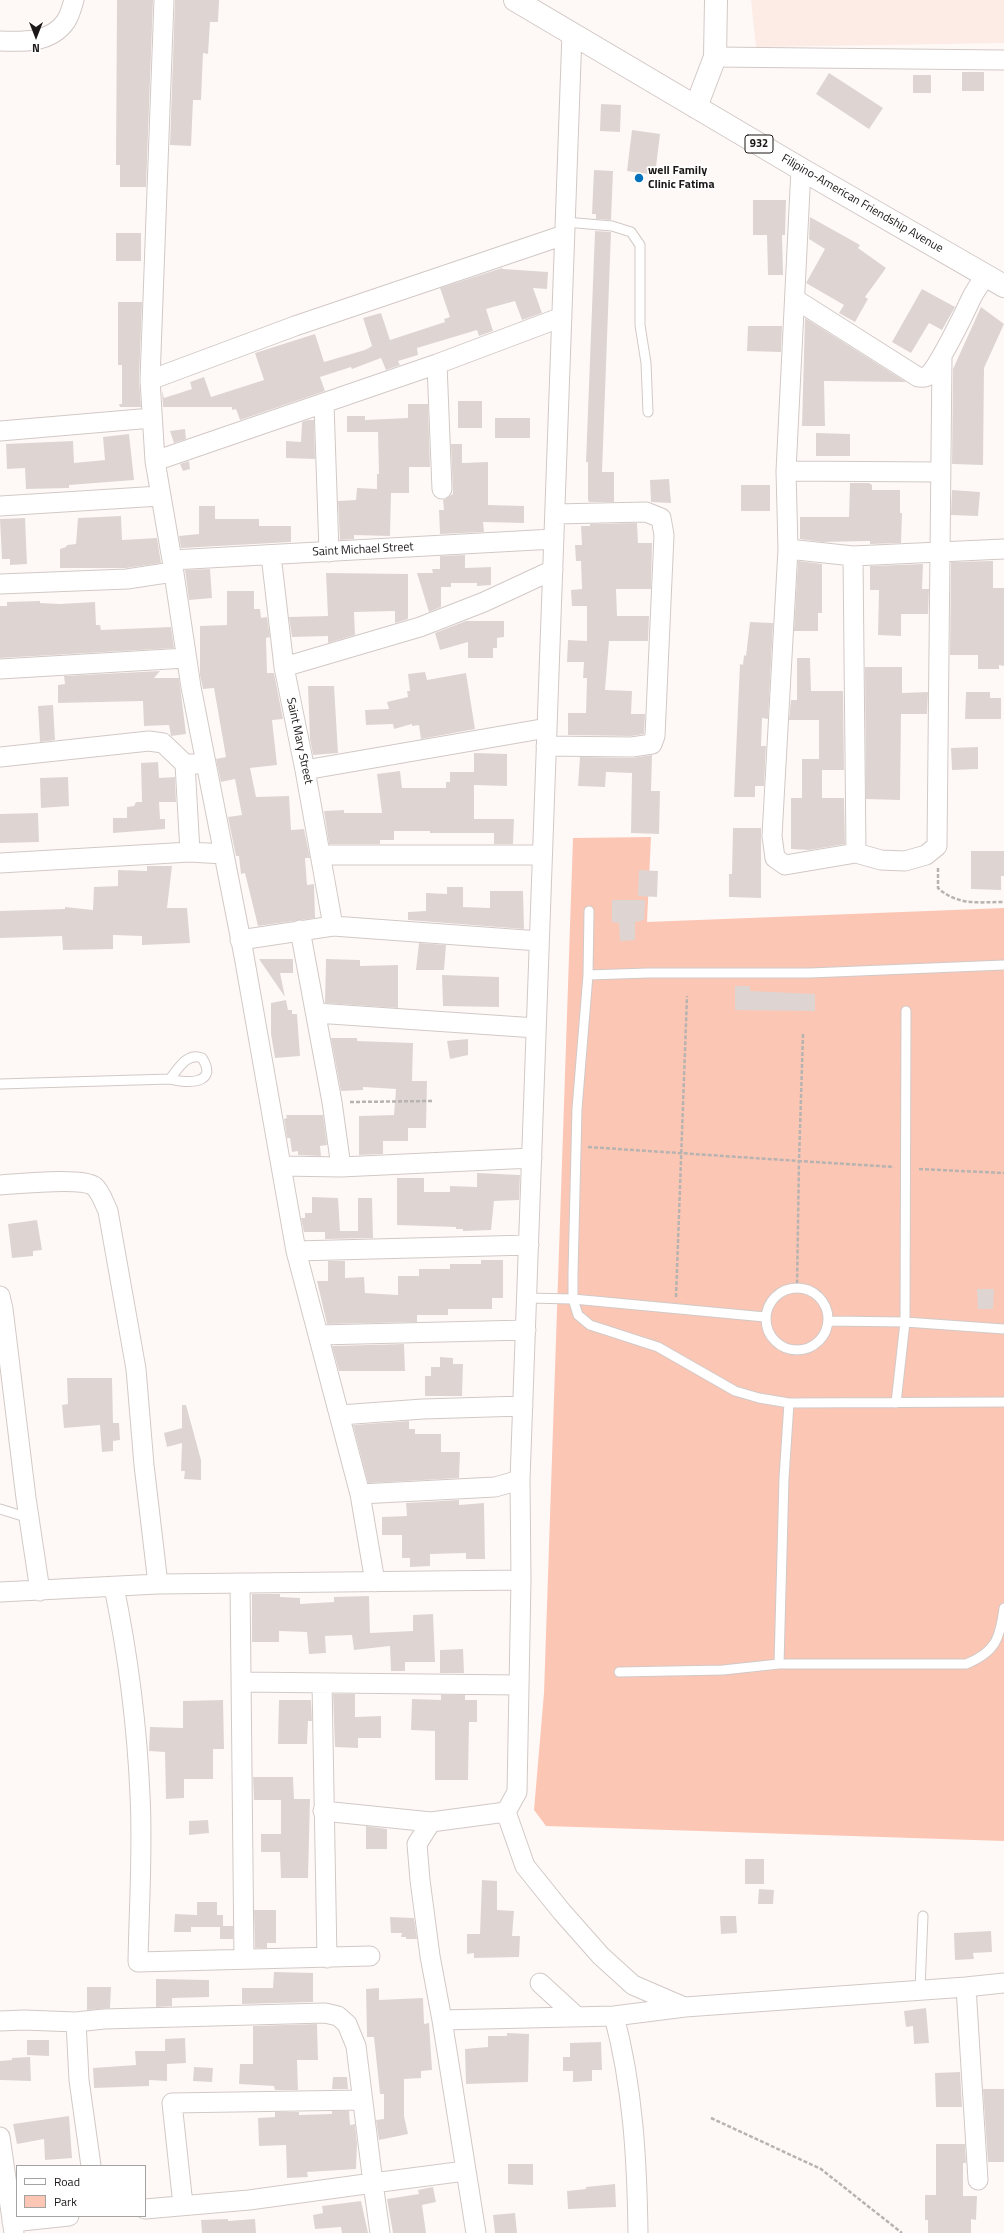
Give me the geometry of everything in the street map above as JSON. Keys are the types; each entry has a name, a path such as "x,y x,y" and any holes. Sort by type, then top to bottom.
{"main road":[{"name":"Filipino-American Friendship Avenue","path":"515,0 801,169 995,280"},
{"path":"696,107 715,57 716,0"}],"street":[{"path":"0,41 28,41 49,37 66,21 74,0"},
{"path":"164,0 150,380 155,461 173,566 186,658 205,764 240,940 296,1251 360,1494 375,1582"},
{"path":"572,33 520,1480 521,1580 517,1792 506,1812 525,1866 562,1912 601,1956 633,1985 685,2007"},
{"path":"715,57 1004,60"},
{"path":"801,169 786,470 788,549 772,836 774,854 780,862 785,865 856,853 881,860 905,861 926,855 937,846 942,357"},
{"path":"150,380 565,228"},
{"path":"795,299 918,377 928,376 942,357 965,313 971,298 995,280"},
{"path":"155,461 324,404 437,364 562,317"},
{"path":"437,364 442,489"},
{"path":"324,404 329,552"},
{"path":"0,431 152,418"},
{"path":"786,470 940,472"},
{"path":"0,506 160,496"},
{"path":"305,770 547,737 632,747 652,744 655,736 664,535 661,518 646,512 555,514"},
{"name":"Saint Michael Street","path":"0,584 127,579 173,566 271,555 554,539"},
{"path":"788,549 853,556 1004,549"},
{"name":"Saint Mary Street","path":"271,555 284,667 305,770 333,926"},
{"path":"853,556 856,853"},
{"path":"284,667 420,627 484,602 552,570"},
{"path":"0,669 186,658"},
{"path":"0,757 149,741 163,743 185,764 190,852"},
{"path":"185,764 205,764"},
{"path":"0,863 190,852 223,854"},
{"path":"320,855 542,855"},
{"path":"240,940 333,926 540,941"},
{"path":"300,930 332,1102 341,1167"},
{"path":"316,1013 536,1028"},
{"path":"281,1166 341,1167 532,1158"},
{"path":"1,1186 80,1181 94,1186 102,1197 108,1211 136,1369 144,1465 158,1584"},
{"path":"296,1251 529,1245"},
{"path":"0,1296 3,1309 28,1518 40,1591"},
{"path":"319,1335 526,1330"},
{"path":"340,1415 423,1409 523,1406"},
{"path":"360,1494 495,1487 520,1480"},
{"path":"0,1592 158,1584 521,1580"},
{"path":"240,1583 244,1959"},
{"path":"114,1587 128,1667 140,1796 138,1962 370,1956"},
{"path":"242,1682 519,1685"},
{"path":"322,1683 323,1811 327,1958"},
{"path":"323,1811 431,1822 506,1812"},
{"path":"431,1822 417,1844 430,1956 442,2020 476,2233"},
{"path":"540,1983 576,2016"},
{"path":"442,2020 614,2016 685,2007 1004,1983"},
{"path":"966,1987 978,2180"},
{"path":"0,2021 24,2020 76,2022 104,2019 317,2013 338,2016 347,2024 356,2046 380,2233"},
{"path":"614,2016 625,2056 637,2156 638,2233"},
{"path":"76,2022 79,2080 91,2165"},
{"path":"183,2205 172,2103 362,2100"},
{"path":"0,2137 13,2227 64,2217"},
{"path":"146,2209 249,2200 466,2171"}],"lane":[{"path":"565,228 612,226 631,232 640,245 640,325 646,363 648,412"},
{"path":"588,911 588,975 577,1108 576,1147 573,1299 578,1316 590,1325 658,1347 735,1391 759,1398 789,1403 1004,1402"},
{"path":"588,975 648,973 810,973 1004,966"},
{"path":"896,1403 905,1322 906,1011"},
{"path":"0,1084 170,1079"},
{"path":"791,1288 797,1288 805,1288 818,1296 826,1307 829,1321 825,1335 815,1345 803,1351 788,1350 776,1344 768,1332 765,1317 768,1305 778,1294 791,1288"},
{"path":"527,1298 573,1299 765,1317"},
{"path":"829,1321 905,1322 1004,1329"},
{"path":"779,1664 784,1478 789,1403"},
{"path":"0,1509 28,1518"},
{"path":"619,1672 723,1670 779,1664 966,1664 981,1658 993,1648 1001,1630 1004,1608"},
{"path":"920,1989 923,1916"}],"path":[{"path":"937,846 938,888 949,898 967,902 1004,902"},
{"path":"676,1309 680,1153 688,996"},
{"path":"797,1288 803,1034"},
{"path":"332,1102 432,1101"},
{"path":"576,1147 1004,1173"},
{"path":"711,2118 821,2169 902,2233"}],"shaded area":[{"path":"751,0 1004,0 1004,43 756,47"}],"green space":[{"path":"651,837 647,922 1004,908 1004,1841 546,1826 534,1810 544,1693 573,838"}],"building":[{"path":"117,0 153,0 146,187 120,187 120,165 116,165"},
{"path":"175,0 219,0 218,22 210,22 208,54 203,53 201,100 193,100 191,146 170,145"},
{"path":"962,72 984,72 984,91 962,91"},
{"path":"829,73 883,108 869,129 816,94"},
{"path":"913,75 931,75 931,93 913,93"},
{"path":"601,104 621,105 620,132 600,131"},
{"path":"632,130 660,134 655,175 627,171"},
{"path":"594,170 613,171 611,220 596,219 596,214 592,214"},
{"path":"753,200 786,200 785,235 782,235 783,275 768,275 767,235 753,235"},
{"path":"810,217 860,245 858,248 886,268 865,297 868,299 855,322 839,313 844,305 806,283 825,249 809,239"},
{"path":"595,231 611,232 602,472 614,472 614,502 589,502 588,500 588,462 586,462"},
{"path":"116,233 141,233 141,261 116,261"},
{"path":"502,268 548,272 547,289 533,288 542,313 522,320 515,301 486,309 493,331 479,336 477,330 417,348 418,355 398,361 400,365 386,370 381,358 352,369 351,367 320,377 325,391 240,420 236,409 232,410 232,407 163,407 162,390 164,398 192,389 190,382 204,377 211,397 264,380 255,353 315,334 324,362 365,350 372,346 363,318 381,313 390,340 445,322 444,319 450,317 440,288"},
{"path":"922,289 955,307 942,330 929,323 911,353 892,342"},
{"path":"118,302 142,302 139,380 141,407 120,407 119,404 122,404 122,365 118,365"},
{"path":"981,307 1004,324 984,368 983,465 952,464 953,369"},
{"path":"805,318 906,382 824,381 825,426 802,426"},
{"path":"748,326 782,326 781,352 747,351"},
{"path":"458,401 482,401 482,428 458,428"},
{"path":"408,404 428,404 430,467 409,467 409,493 391,493 390,536 354,535 354,539 340,540 338,501 356,500 357,488 377,489 377,474 379,474 378,432 347,432 347,416 365,416 365,420 408,418"},
{"path":"495,418 530,418 530,438 495,438"},
{"path":"314,420 315,459 286,458 286,441 301,442 302,422"},
{"path":"185,429 186,439 174,443 170,431"},
{"path":"816,433 850,434 850,456 816,456"},
{"path":"129,434 134,480 69,485 69,488 26,489 25,468 7,469 6,444 73,441 74,463 105,460 103,437"},
{"path":"451,444 462,444 462,463 488,462 488,505 524,506 524,523 483,522 484,532 440,534 439,510 444,510 443,500 453,494"},
{"path":"189,461 190,469 183,471 180,464"},
{"path":"669,479 671,503 651,502 650,480"},
{"path":"850,483 869,483 872,485 872,490 900,490 900,513 902,513 901,543 870,544 870,541 822,542 800,539 800,517 849,517"},
{"path":"741,485 770,485 770,511 741,511"},
{"path":"952,490 980,492 978,516 951,515"},
{"path":"199,506 215,506 215,519 259,519 259,526 291,526 291,542 181,548 179,536 199,534"},
{"path":"121,516 122,540 157,538 161,563 126,568 60,568 60,549 66,547 67,545 76,544 78,518"},
{"path":"25,518 27,564 10,565 10,559 2,559 0,519"},
{"path":"637,523 638,543 652,543 651,589 616,589 617,616 649,616 648,641 609,641 605,690 632,691 631,714 645,714 644,734 631,736 568,735 568,713 586,713 587,678 583,678 584,662 567,662 568,640 587,641 587,606 572,606 571,590 582,589 581,561 576,561 575,545 582,545 581,526 590,526 590,524"},
{"path":"465,555 465,568 491,567 491,585 477,586 477,583 451,583 451,587 441,587 441,607 429,612 417,573 433,573 432,569 440,569 440,556"},
{"path":"798,561 822,564 822,613 818,613 818,631 794,631"},
{"path":"993,561 993,588 1004,588 1004,666 999,665 999,669 978,669 978,655 950,655 951,562"},
{"path":"923,564 922,589 929,589 928,614 901,614 901,636 878,635 879,590 870,590 870,566"},
{"path":"210,569 212,598 189,600 185,570"},
{"path":"326,573 408,574 408,619 395,623 395,611 354,612 355,635 328,643 328,636 292,637 289,617 328,616"},
{"path":"227,591 254,591 254,609 260,609 261,618 267,617 270,637 266,638 267,673 274,673 283,719 272,720 277,765 250,768 256,797 289,796 291,830 304,829 310,858 305,858 307,885 314,884 315,918 258,926 245,873 241,874 239,856 236,856 228,817 242,815 235,779 221,782 216,759 226,757 214,688 203,689 200,675 200,626 227,625"},
{"path":"40,601 40,603 60,604 95,602 96,625 100,625 101,630 171,627 174,648 0,658 0,606 7,606 7,602"},
{"path":"466,621 504,621 504,637 497,638 497,648 493,648 493,658 468,658 468,642 440,650 435,633"},
{"path":"750,622 773,623 768,719 762,718 761,746 766,746 764,786 755,786 755,797 734,797 740,664 743,665 744,655 746,656"},
{"path":"797,658 810,658 811,691 843,691 844,770 822,770 822,798 844,798 845,844 809,850 791,849 791,798 802,798 802,759 819,759 819,720 789,720 791,700 797,700"},
{"path":"865,667 902,667 902,693 928,692 927,714 901,714 900,800 866,799"},
{"path":"160,671 154,678 179,678 186,734 171,736 169,725 144,726 143,701 58,703 58,685 65,684 64,676"},
{"path":"425,672 427,680 466,673 475,729 421,739 419,725 412,726 412,724 394,729 393,724 366,725 365,710 389,709 387,702 408,697 407,691 410,691 408,674"},
{"path":"308,686 334,686 338,753 313,755 310,739"},
{"path":"966,692 990,692 990,698 1001,698 1001,719 965,719"},
{"path":"53,705 55,740 40,742 38,706"},
{"path":"978,747 978,769 952,770 951,748"},
{"path":"474,753 507,754 507,786 474,785 474,819 514,819 513,844 494,844 494,833 430,833 430,831 394,831 394,840 380,840 380,844 329,844 324,811 344,810 344,813 382,813 377,774 400,771 402,788 446,788 446,782 450,782 450,772 474,772"},
{"path":"652,755 651,791 660,791 659,834 631,833 632,773 606,772 605,787 578,786 580,757 632,758"},
{"path":"158,762 159,778 175,777 176,802 159,802 160,819 165,819 165,829 113,833 113,818 127,818 127,807 134,806 136,802 142,802 141,763"},
{"path":"68,777 69,806 41,808 40,778"},
{"path":"38,813 39,842 0,843 0,814"},
{"path":"733,828 761,828 761,898 729,897 729,874 732,874"},
{"path":"971,851 1004,851 1004,876 1001,876 1001,890 971,889"},
{"path":"147,866 172,866 167,908 187,908 190,943 142,945 142,936 113,935 113,949 63,950 62,936 0,938 0,911 65,909 65,907 93,910 94,887 118,886 118,870 147,871"},
{"path":"639,870 658,871 657,897 638,896"},
{"path":"447,887 463,887 463,907 490,908 490,891 523,891 524,929 408,920 408,912 426,911 426,893 447,894"},
{"path":"612,900 645,900 644,920 635,922 635,940 620,941 619,923 612,922"},
{"path":"419,943 446,945 444,970 416,970"},
{"path":"259,959 293,959 293,973 280,973 285,997"},
{"path":"326,959 360,960 360,966 398,965 398,1008 325,1003"},
{"path":"442,975 499,977 499,1007 443,1006"},
{"path":"735,986 750,986 750,991 815,994 815,1011 735,1010"},
{"path":"286,1000 288,1010 292,1010 292,1014 297,1014 300,1056 275,1058 271,1034 271,1003"},
{"path":"331,1038 357,1038 357,1041 413,1043 412,1081 427,1081 426,1128 408,1128 408,1141 383,1141 383,1154 359,1155 359,1116 394,1115 396,1089 363,1087 363,1090 341,1091"},
{"path":"468,1039 468,1055 450,1059 447,1041"},
{"path":"286,1115 323,1115 327,1145 320,1146 321,1156 298,1155 298,1151 292,1152 290,1138 287,1138 284,1119 287,1118"},
{"path":"477,1173 520,1175 519,1200 494,1201 491,1230 463,1231 463,1229 456,1229 456,1227 397,1225 397,1178 424,1178 424,1192 450,1192 450,1186 477,1187"},
{"path":"312,1197 338,1198 340,1231 358,1231 358,1198 372,1198 373,1238 325,1239 325,1232 304,1232 301,1218 305,1218 305,1213 312,1213"},
{"path":"37,1220 42,1250 33,1251 33,1256 12,1258 8,1224"},
{"path":"481,1260 503,1260 503,1298 492,1298 492,1309 448,1309 448,1315 417,1315 417,1322 327,1324 317,1281 328,1281 328,1261 345,1261 345,1278 364,1277 365,1293 398,1295 398,1276 419,1276 419,1269 450,1269 450,1264 481,1264"},
{"path":"977,1289 994,1289 993,1309 978,1309"},
{"path":"404,1344 405,1371 339,1371 332,1346"},
{"path":"440,1357 453,1358 453,1364 463,1364 462,1396 425,1396 425,1376 431,1376 431,1367 440,1367"},
{"path":"67,1378 112,1378 113,1423 119,1423 120,1440 113,1441 113,1451 102,1452 100,1425 64,1428 62,1405 68,1404"},
{"path":"182,1405 186,1405 201,1460 201,1480 184,1479 185,1471 181,1471 182,1443 167,1447 164,1433 182,1428"},
{"path":"409,1421 409,1429 415,1429 415,1434 441,1434 441,1452 460,1452 459,1478 368,1483 353,1425"},
{"path":"459,1500 459,1505 484,1503 485,1559 466,1559 466,1553 430,1554 430,1566 410,1567 410,1558 402,1558 402,1535 382,1535 382,1517 407,1516 406,1503"},
{"path":"252,1594 280,1594 280,1597 300,1598 300,1604 334,1602 334,1597 369,1596 370,1633 413,1631 413,1615 433,1614 435,1662 405,1662 405,1671 391,1671 390,1646 354,1650 352,1635 325,1636 326,1653 309,1654 307,1632 279,1631 279,1642 252,1642"},
{"path":"463,1649 464,1673 440,1673 440,1650"},
{"path":"333,1694 355,1694 355,1717 381,1716 381,1738 358,1738 358,1748 335,1747"},
{"path":"441,1695 465,1695 465,1700 477,1700 477,1722 469,1722 468,1780 435,1780 435,1731 411,1730 412,1699 441,1700"},
{"path":"223,1700 224,1749 213,1749 213,1779 184,1779 184,1798 166,1799 165,1752 149,1751 150,1727 183,1728 183,1701"},
{"path":"279,1700 311,1700 312,1721 308,1721 307,1744 278,1744"},
{"path":"253,1777 293,1777 294,1799 310,1799 308,1878 281,1878 280,1852 261,1852 261,1834 281,1834 281,1800 254,1800"},
{"path":"208,1820 209,1833 189,1835 189,1821"},
{"path":"366,1826 387,1829 387,1849 366,1849"},
{"path":"745,1859 764,1859 764,1884 745,1884"},
{"path":"482,1880 497,1881 497,1910 514,1911 512,1936 520,1936 519,1957 474,1958 474,1953 467,1954 467,1934 480,1934"},
{"path":"759,1889 774,1890 773,1904 758,1904"},
{"path":"197,1902 217,1902 217,1915 223,1915 223,1926 233,1926 233,1939 220,1939 220,1927 191,1927 191,1932 174,1932 175,1914 197,1915"},
{"path":"254,1910 276,1910 276,1943 267,1943 267,1948 255,1948"},
{"path":"720,1916 736,1916 737,1933 721,1934"},
{"path":"390,1917 414,1918 417,1939 406,1939 406,1937 401,1937 402,1933 391,1933"},
{"path":"991,1931 992,1952 973,1953 974,1959 955,1960 954,1933"},
{"path":"274,1972 313,1973 313,2002 242,2004 242,1988 273,1988"},
{"path":"156,1979 209,1980 209,1997 172,1998 172,2006 156,2007"},
{"path":"87,1987 111,1987 110,2008 87,2010"},
{"path":"379,1988 379,2000 423,1998 424,2024 429,2023 432,2070 421,2071 421,2078 404,2079 404,2116 408,2134 379,2140 376,2120 384,2119 384,2094 380,2094 374,2037 367,2037 366,1989"},
{"path":"926,2008 929,2043 914,2044 913,2026 906,2027 904,2011"},
{"path":"317,2024 318,2060 297,2060 298,2090 275,2090 274,2086 239,2084 240,2064 253,2064 253,2026"},
{"path":"507,2033 529,2034 528,2082 466,2084 465,2049 488,2047 488,2036 507,2036"},
{"path":"185,2038 186,2063 167,2064 167,2081 149,2080 149,2086 94,2088 93,2068 136,2065 135,2051 165,2051 165,2039"},
{"path":"27,2040 49,2040 49,2056 27,2055"},
{"path":"601,2042 602,2070 592,2070 592,2081 573,2082 573,2071 563,2071 563,2057 570,2057 570,2043"},
{"path":"30,2057 31,2081 0,2080 0,2061 12,2060 12,2058"},
{"path":"194,2067 213,2068 212,2082 193,2081"},
{"path":"960,2072 962,2107 936,2107 935,2073"},
{"path":"333,2077 347,2077 348,2089 332,2089"},
{"path":"983,2089 1004,2089 1004,2162 988,2162"},
{"path":"332,2111 349,2111 350,2125 355,2124 357,2144 356,2169 307,2172 308,2177 287,2178 286,2145 259,2146 258,2118 275,2117 275,2112 299,2112 299,2115 332,2114"},
{"path":"69,2116 72,2158 45,2160 44,2139 17,2144 13,2124"},
{"path":"936,2144 965,2144 966,2163 963,2163 963,2196 977,2196 976,2220 971,2219 971,2233 928,2233 928,2220 925,2220 925,2195 936,2195"},
{"path":"508,2164 533,2164 533,2185 508,2184"},
{"path":"615,2184 616,2207 568,2209 567,2191 586,2189 586,2187"},
{"path":"433,2187 436,2202 422,2205 426,2233 393,2233 387,2199 419,2194 418,2190"},
{"path":"361,2201 368,2233 342,2233 341,2227 315,2229 313,2215 323,2213 322,2206"},
{"path":"515,2213 517,2233 495,2233 493,2215"},
{"path":"228,2219 228,2221 255,2219 256,2233 202,2233 201,2220"}],"place":[{"name":"well Family Clinic Fatima","path":"639,178"}]}
